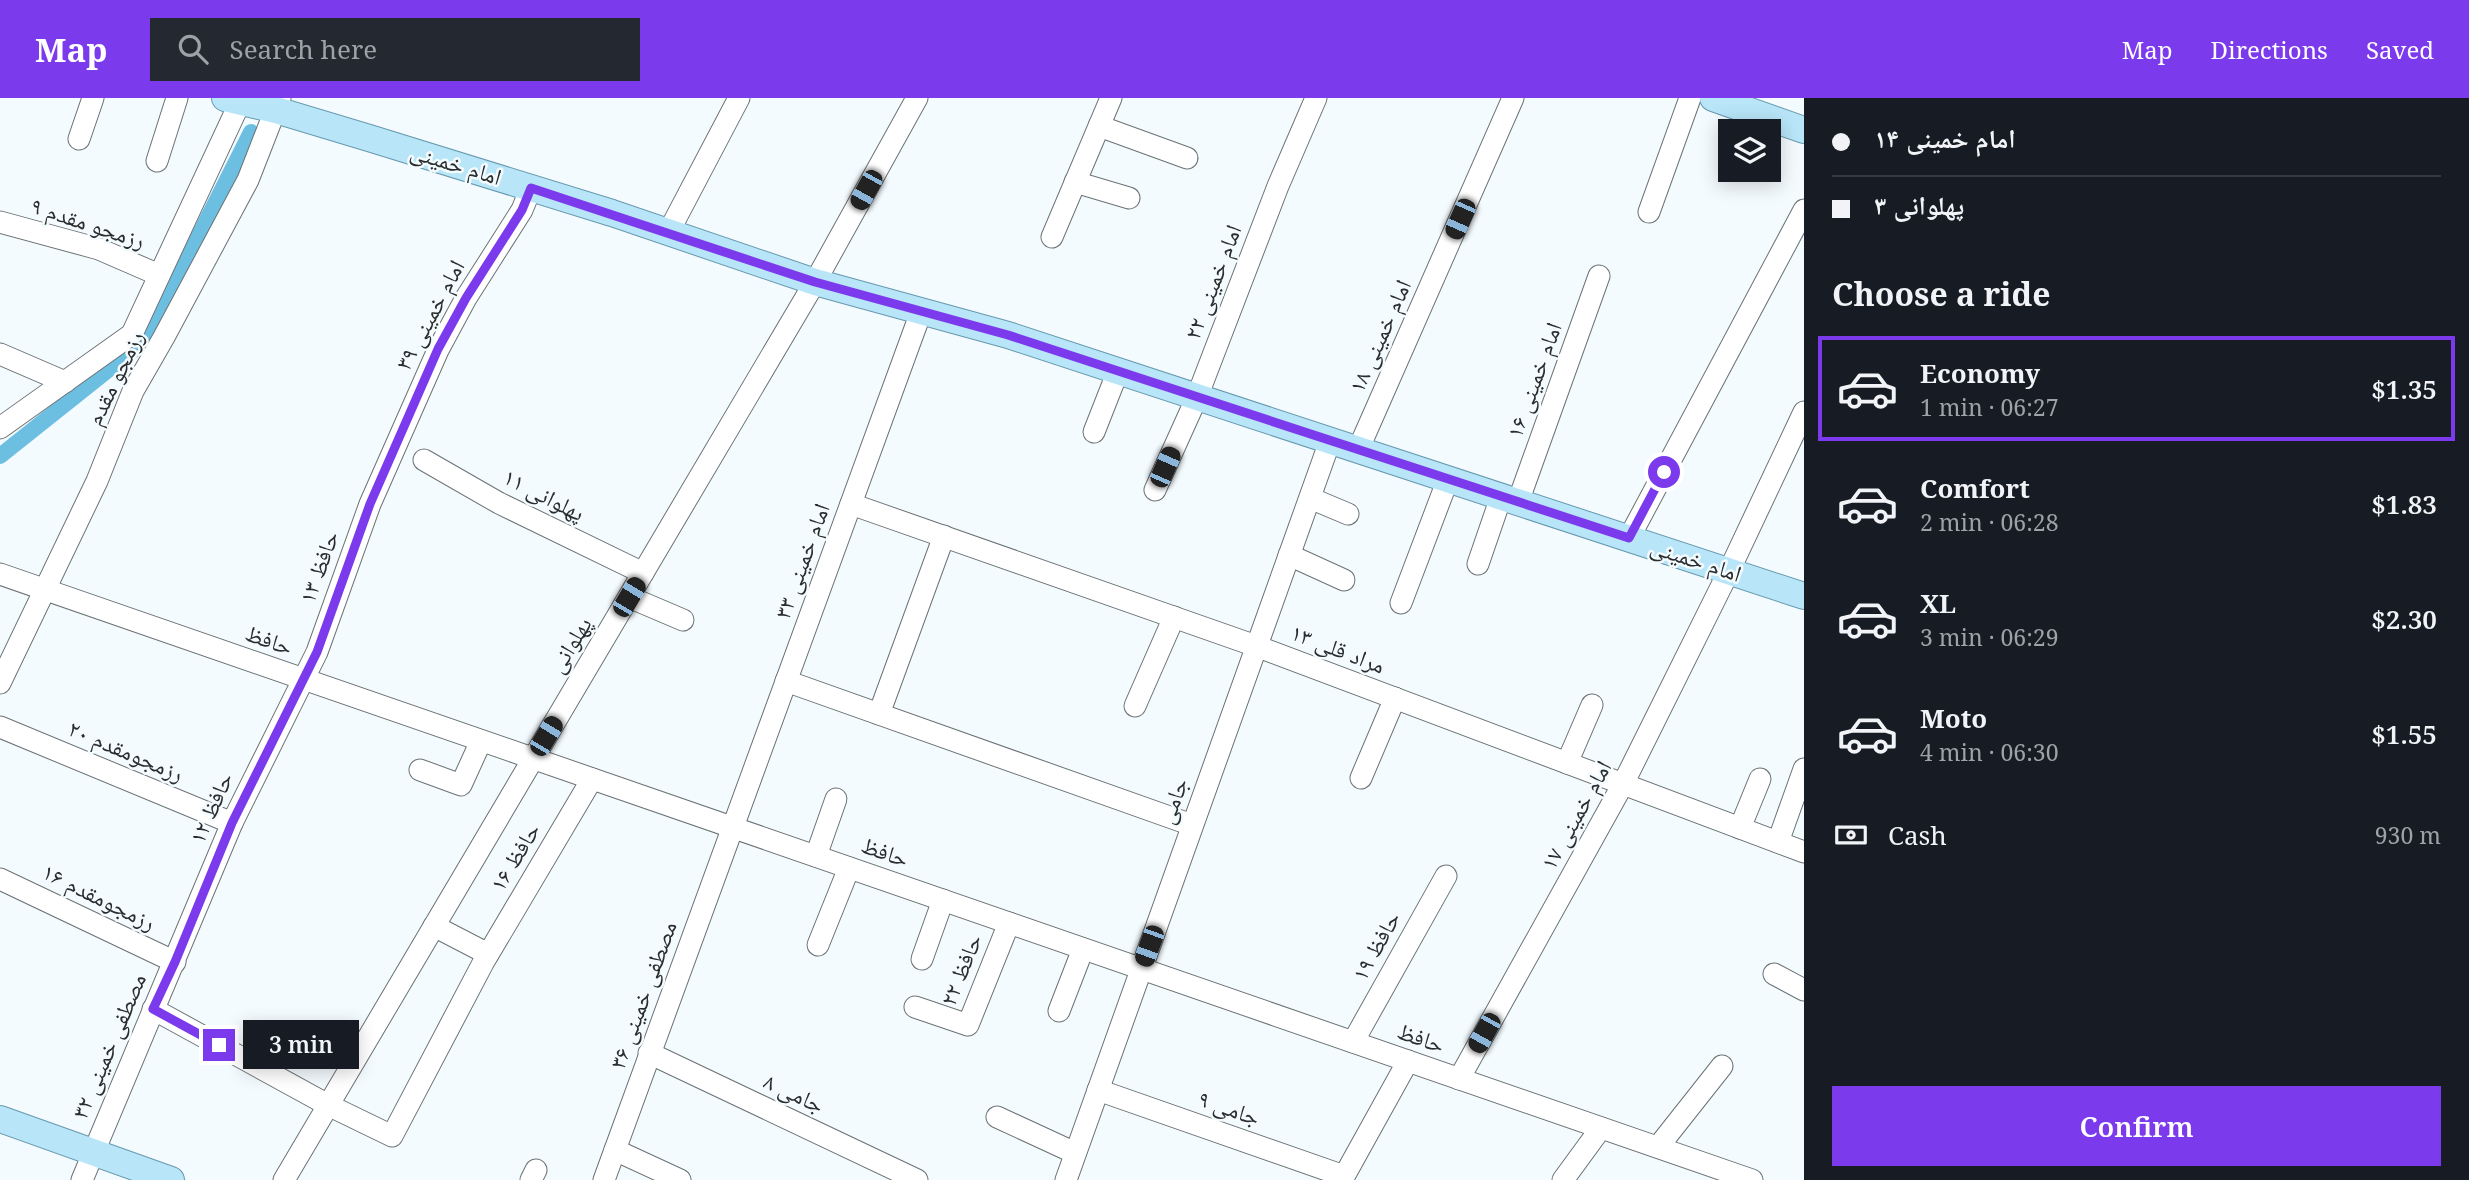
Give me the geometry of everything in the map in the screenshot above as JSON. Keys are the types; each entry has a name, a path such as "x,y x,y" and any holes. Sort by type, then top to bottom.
{"main road":[{"path":"1713,98 1749,104 1804,130"},
{"name":"امام خمینی","path":"236,99 278,104 815,282 1008,335 1804,596"},
{"path":"0,1119 171,1180"}],"street":[{"path":"79,139 93,98"},
{"path":"157,161 177,98"},
{"path":"668,233 739,98"},
{"name":"پهلوانی","path":"284,1180 815,282 917,98"},
{"path":"1052,236 1111,98"},
{"name":"امام خمینی ۲۲","path":"1155,490 1197,397 1278,186 1317,98"},
{"name":"امام خمینی ۱۸","path":"1358,450 1513,98"},
{"path":"1649,212 1690,98"},
{"name":"رزمجو مقدم","path":"0,428 132,334 236,99"},
{"name":"رزمجو مقدم","path":"0,683 97,481 133,391 248,180 278,104"},
{"path":"1099,126 1187,158"},
{"path":"1075,182 1129,198"},
{"name":"امام خمینی ۳۹","path":"383,472 438,349 466,298 522,210 531,188"},
{"path":"1629,538 1804,209"},
{"name":"رزمجو مقدم ۹","path":"0,222 99,249 159,275"},
{"name":"امام خمینی ۱۶","path":"1478,564 1510,499 1599,276"},
{"name":"امام خمینی ۳۳","path":"732,827 921,312"},
{"path":"0,354 65,382"},
{"path":"1094,432 1118,372"},
{"name":"امام خمینی ۱۷","path":"1459,1079 1623,784 1803,418"},
{"name":"جامی","path":"1066,1180 1330,441"},
{"name":"پهلوانی ۱۱","path":"424,460 499,503 643,573"},
{"name":"حافظ ۱۳","path":"302,679 317,652 383,472"},
{"path":"1401,603 1448,479"},
{"path":"1310,498 1348,514"},
{"name":"مراد قلی ۱۳","path":"851,504 1256,646 1804,852"},
{"path":"879,714 944,537"},
{"path":"1289,555 1344,580"},
{"name":"حافظ","path":"0,574 1752,1180"},
{"path":"629,597 683,620"},
{"path":"1135,706 1174,617"},
{"name":"حافظ ۱۲","path":"175,962 232,823 302,679"},
{"path":"786,681 1192,825"},
{"path":"1361,778 1395,698"},
{"path":"1567,763 1592,705"},
{"name":"رزمجومقدم ۲۰","path":"0,727 232,823"},
{"path":"420,770 461,785 481,741"},
{"path":"1778,842 1804,769"},
{"name":"حافظ ۱۶","path":"328,1105 392,1136 485,958 592,779"},
{"path":"1740,828 1760,779"},
{"path":"816,856 836,799"},
{"name":"مصطفی خمینی ۳۶","path":"604,1180 732,827"},
{"path":"818,945 849,868"},
{"name":"حافظ ۱۹","path":"1353,1042 1446,876"},
{"name":"رزمجومقدم ۱۶","path":"0,878 175,962"},
{"path":"922,959 943,900"},
{"name":"حافظ ۲۲","path":"915,1007 968,1025 1009,923"},
{"path":"434,926 485,958"},
{"path":"1059,1011 1083,949"},
{"name":"مصطفی خمینی ۳۲","path":"82,1180 175,962"},
{"path":"1774,974 1804,990"},
{"path":"153,1009 328,1105"},
{"name":"جامی ۸","path":"649,1053 917,1180"},
{"path":"1343,1178 1408,1061"},
{"path":"1658,1147 1723,1066"},
{"name":"جامی ۹","path":"1098,1090 1343,1178"},
{"path":"997,1117 1075,1153"},
{"path":"1563,1180 1601,1128"},
{"path":"615,1150 680,1180"}],"waterway":[{"path":"0,456 147,339 251,132"}],"route":[{"path":"219,1045 153,1009 232,823 317,652 370,504 438,349 466,298 522,210 531,188 815,282 1008,335 1629,538 1664,472"}]}
